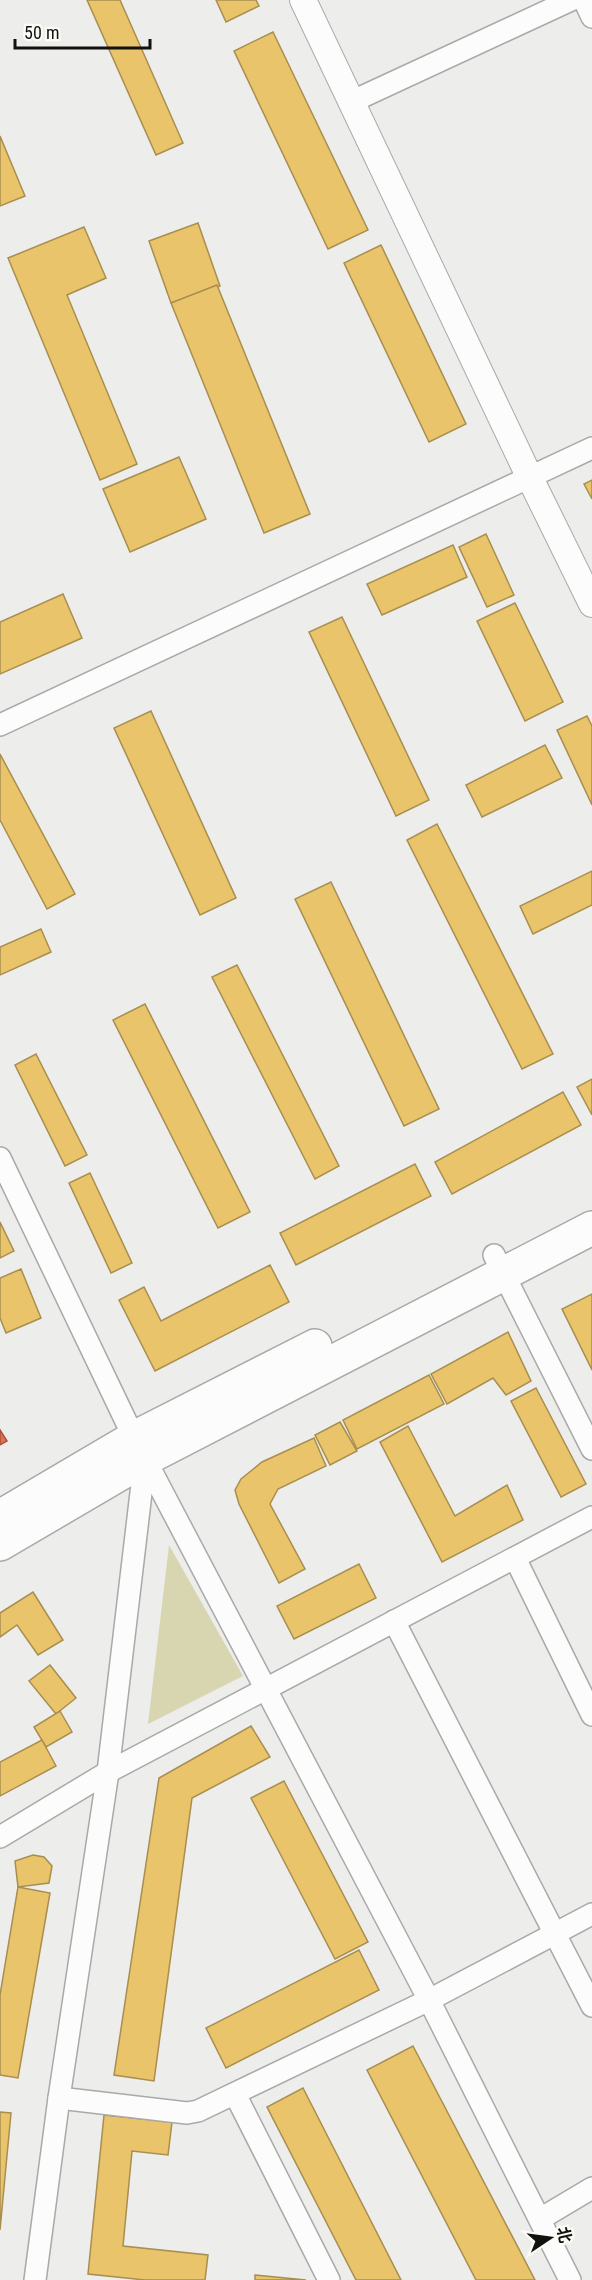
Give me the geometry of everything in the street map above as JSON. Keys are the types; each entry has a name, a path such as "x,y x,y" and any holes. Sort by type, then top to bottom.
{"highway":[{"path":"0,1517 499,1264 592,1204"},
{"path":"499,1264 592,1228"},
{"path":"0,1544 140,1448"}],"street":[{"path":"303,0 592,604"},
{"path":"351,102 571,0"},
{"path":"584,0 592,17"},
{"path":"0,725 592,448"},
{"path":"0,1158 140,1448 429,2000 570,2280"},
{"path":"499,1264 592,1449"},
{"path":"35,2280 59,2098 108,1772 140,1448"},
{"path":"0,1837 108,1772 592,1517"},
{"path":"515,1558 592,1715"},
{"path":"394,1621 592,2006"},
{"path":"59,2098 187,2113 198,2111 429,2000 592,1914"},
{"path":"235,2094 329,2280"},
{"path":"540,2219 592,2188"}],"shaded area":[{"path":"169,1545 243,1676 148,1724"}],"building: 住宅":[{"path":"87,0 120,0 183,143 156,155"},
{"path":"216,0 256,0 259,6 226,22"},
{"path":"273,32 368,230 328,249 234,51"},
{"path":"0,136 25,196 0,206"},
{"path":"198,223 220,286 171,303 149,241"},
{"path":"84,227 106,278 67,295 137,464 100,480 8,258"},
{"path":"381,245 466,424 429,442 344,263"},
{"path":"217,285 310,514 264,533 171,303"},
{"path":"179,457 206,519 130,552 103,489"},
{"path":"592,480 592,499 584,484"},
{"path":"486,534 514,595 487,607 459,547"},
{"path":"453,545 467,577 382,615 367,584"},
{"path":"63,594 82,638 0,674 0,622"},
{"path":"515,603 563,702 525,721 477,621"},
{"path":"342,617 429,800 396,816 309,632"},
{"path":"151,711 236,898 200,915 114,728"},
{"path":"587,716 592,726 592,805 557,730"},
{"path":"545,745 562,778 482,817 466,785"},
{"path":"0,754 75,894 47,909 0,820"},
{"path":"437,824 553,1054 522,1069 407,840"},
{"path":"592,871 592,905 533,934 520,906"},
{"path":"331,882 439,1109 404,1126 295,899"},
{"path":"41,929 51,952 0,975 0,947"},
{"path":"237,965 339,1166 315,1179 212,977"},
{"path":"145,1004 250,1212 218,1228 113,1020"},
{"path":"36,1054 87,1155 65,1166 15,1065"},
{"path":"592,1079 592,1115 577,1087"},
{"path":"563,1092 581,1125 452,1194 435,1162"},
{"path":"415,1164 431,1196 296,1265 280,1233"},
{"path":"90,1173 132,1263 111,1273 69,1183"},
{"path":"0,1222 14,1251 0,1258"},
{"path":"270,1265 289,1302 155,1371 119,1300 144,1287 161,1321"},
{"path":"21,1269 41,1318 6,1333 0,1318 0,1278"},
{"path":"592,1294 592,1370 562,1309"},
{"path":"508,1332 531,1381 506,1395 493,1378 447,1404 431,1374"},
{"path":"429,1375 444,1404 357,1449 343,1420"},
{"path":"536,1388 586,1484 561,1497 511,1401"},
{"path":"340,1422 357,1451 330,1465 315,1435"},
{"path":"408,1426 455,1516 507,1485 523,1520 442,1562 380,1442"},
{"path":"314,1438 326,1466 278,1489 270,1504 305,1569 279,1583 239,1504 235,1490 241,1479 262,1462"},
{"path":"359,1564 376,1598 294,1639 277,1606"},
{"path":"33,1592 63,1640 38,1655 17,1625 0,1637 0,1613"},
{"path":"50,1665 76,1698 56,1714 29,1681"},
{"path":"60,1711 72,1732 46,1747 34,1727"},
{"path":"251,1726 270,1757 192,1798 154,2081 114,2075 159,1778"},
{"path":"42,1740 56,1766 0,1796 0,1762"},
{"path":"284,1781 368,1942 335,1959 251,1798"},
{"path":"33,1855 44,1857 52,1866 49,1883 18,1887 15,1861"},
{"path":"18,1887 50,1893 18,2078 0,2075 0,1995"},
{"path":"359,1950 379,1990 226,2068 206,2028"},
{"path":"413,2046 535,2280 476,2280 367,2070"},
{"path":"303,2088 401,2280 356,2280 267,2107"},
{"path":"0,2112 11,2113 0,2230"},
{"path":"104,2115 172,2122 168,2155 132,2151 123,2246 208,2255 205,2280 145,2280 88,2274"},
{"path":"255,2275 306,2280 255,2280"}],"building: 商业":[{"path":"0,1430 7,1441 0,1445"}]}
